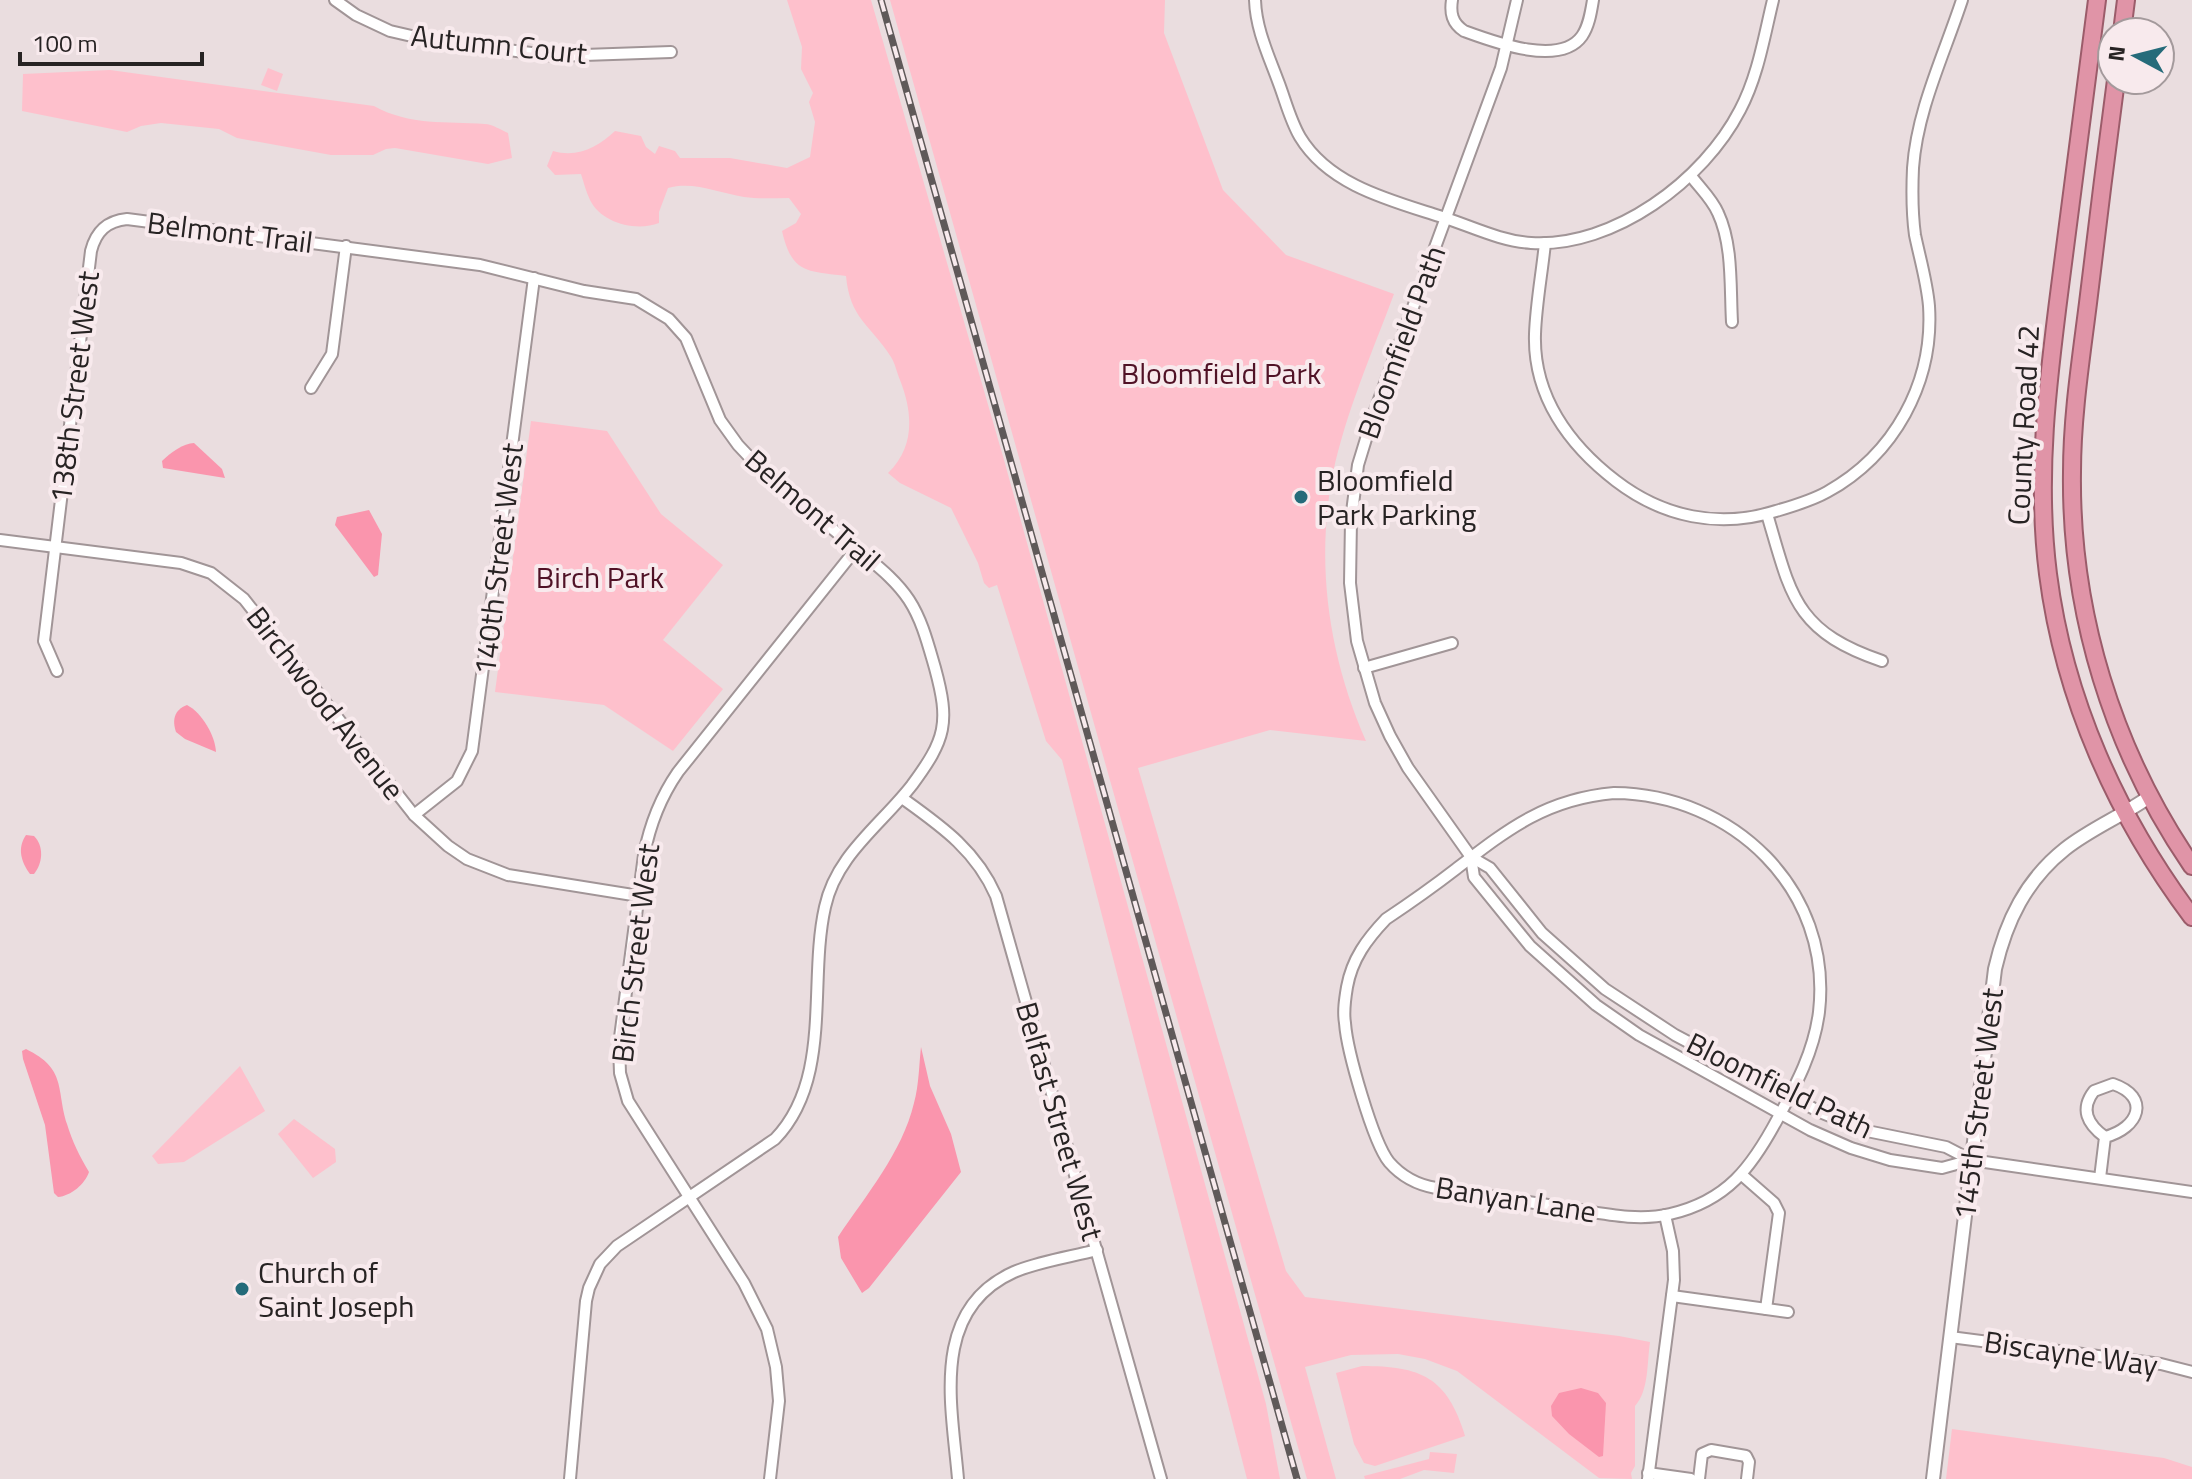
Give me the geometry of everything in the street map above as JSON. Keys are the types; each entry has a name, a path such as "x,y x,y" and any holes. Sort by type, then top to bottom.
{"highway":[{"name":"County Road 42","path":"2097,0 2048,386 2043,495 2048,573 2065,659 2092,743 2126,814 2161,874 2192,917"},
{"name":"County Road 42","path":"2114,96 2074,428 2072,499 2077,565 2091,637 2119,732 2149,797 2192,866"}],"street":[{"name":"Autumn Court","path":"335,0 356,15 390,31 429,40 555,56 671,52"},
{"path":"1255,0 1262,39 1294,125 1317,158 1350,183 1505,238 1545,243 1584,235 1630,219 1691,176 1722,141 1740,110 1754,76 1773,0"},
{"path":"1452,0 1452,16 1458,27 1471,34 1553,53 1571,47 1585,33 1593,0"},
{"name":"Bloomfield Path","path":"1517,0 1508,43 1373,416 1355,483 1349,546 1350,583 1354,623 1375,703 1415,781 1471,857 1490,868 1542,933 1605,989 1648,1019 1855,1127 1946,1147 1971,1160"},
{"path":"1545,243 1536,319 1536,356 1545,395 1569,436 1584,453 1619,483 1678,515 1719,520 1767,514 1828,491 1867,462 1903,420 1918,386 1928,348 1929,318 1927,289 1915,231 1914,159 1925,107 1962,0"},
{"path":"1691,176 1710,199 1722,225 1726,240 1732,322"},
{"name":"Belmont Trail","path":"101,230 113,221 127,219 346,246 480,265 584,291 636,299 669,319 692,349 715,410 732,437 755,463 888,574 910,601 926,638 943,697 943,727 936,752 902,798 846,859 832,882 823,915 809,1080 799,1106 775,1139 617,1246 600,1264 586,1301 570,1479"},
{"name":"138th Street West","path":"57,671 44,641 91,251 101,230"},
{"path":"311,388 332,354 346,246"},
{"name":"140th Street West","path":"414,815 457,781 472,751 534,278"},
{"path":"1767,514 1791,592 1802,611 1816,628 1832,640 1882,661"},
{"name":"Birchwood Avenue","path":"0,540 181,563 222,579 244,599 414,815 448,846 487,868 529,881 639,896"},
{"name":"Birch Street West","path":"770,1479 779,1401 771,1342 753,1298 635,1113 622,1087 619,1045 648,836 667,787 856,549"},
{"path":"1364,668 1452,643"},
{"name":"Banyan Lane","path":"1631,794 1670,799 1710,814 1740,832 1765,855 1787,882 1802,913 1814,948 1820,982 1816,1029 1808,1058 1791,1096 1755,1159 1742,1175 1705,1202 1665,1215 1617,1215 1426,1186 1397,1171 1378,1145 1346,1031 1344,1011 1349,977 1361,949 1386,919 1471,857 1506,830 1566,801 1596,795 1631,794"},
{"name":"145th Street West","path":"1933,1479 1995,969 2002,937 2019,899 2045,866 2067,847 2126,814 2149,797"},
{"name":"Belfast Street West","path":"902,798 960,841 990,883 1001,911 1161,1479"},
{"name":"Bloomfield Path","path":"1471,857 1474,877 1530,946 1578,991 1639,1035 1837,1143 1890,1160 1942,1168 1971,1160"},
{"path":"2113,1084 2128,1090 2136,1104 2136,1112 2126,1130 2105,1137 2091,1125 2086,1107 2094,1091 2113,1084"},
{"path":"2100,1178 2105,1137"},
{"path":"1971,1160 2192,1192"},
{"path":"1742,1175 1774,1203 1779,1213 1766,1309"},
{"path":"1665,1215 1673,1251 1672,1296 1648,1476 1691,1479"},
{"path":"958,1479 950,1363 965,1317 988,1289 1012,1273 1097,1250"},
{"path":"1672,1296 1788,1312"},
{"name":"Biscayne Way","path":"1950,1337 2161,1364 2192,1372"},
{"path":"1699,1479 1702,1454 1711,1450 1746,1456 1749,1462 1747,1479"}],"green space":[{"path":"787,0 871,0 1004,460 1266,1404 1280,1479 1247,1479 1062,760 1046,741 997,585 989,588 984,583 978,563 951,508 900,483 888,473 897,463 907,441 907,405 892,359 856,312 846,276 811,271 796,263 782,231 796,223 801,214 789,198 749,198 678,186 668,188 659,212 659,223 630,226 611,220 595,208 581,174 555,175 547,166 553,151 571,153 587,150 615,131 641,136 646,147 655,154 659,146 675,151 680,158 730,158 787,168 810,157 815,122 809,102 813,93 801,69 802,47"},
{"name":"Bloomfield Park","path":"890,0 1165,0 1164,33 1223,190 1286,255 1394,294 1338,450 1325,541 1329,610 1335,643 1353,709 1366,741 1270,730 1138,768 1286,1271 1305,1297 1650,1342 1645,1384 1635,1406 1635,1466 1632,1479 1599,1478 1457,1371 1425,1359 1398,1354 1351,1355 1305,1367 1336,1479 1307,1479"},
{"path":"268,68 283,74 277,91 261,85"},
{"path":"110,70 374,106 415,120 488,124 508,133 512,158 488,164 395,148 373,155 331,155 237,138 219,129 161,123 127,132 22,111 23,74"},
{"name":"Birch Park","path":"531,421 607,431 661,514 723,565 663,640 723,689 673,751 604,705 495,692"},
{"path":"240,1066 265,1111 184,1162 158,1164 152,1156"},
{"path":"294,1119 335,1149 336,1162 313,1178 278,1134"},
{"path":"1362,1366 1400,1369 1429,1379 1450,1400 1465,1436 1375,1466 1364,1463 1354,1444 1336,1373"},
{"path":"1952,1429 2164,1458 2192,1467 2192,1479 1946,1479"},
{"path":"1430,1452 1457,1454 1454,1473 1424,1470 1400,1479 1365,1479 1364,1476 1429,1459"}],"shaded area":[{"path":"194,443 222,469 225,478 163,468 162,461 169,455"},
{"path":"369,510 382,534 378,575 374,577 335,525 337,517"},
{"path":"187,705 207,725 216,752 176,732 175,716"},
{"path":"26,835 34,836 41,850 34,874 30,874 22,860"},
{"path":"921,1047 930,1086 951,1134 961,1172 862,1293 841,1258 838,1237 882,1173 901,1139 916,1096"},
{"path":"26,1049 54,1072 69,1130 89,1172 77,1189 63,1196 58,1197 54,1193 45,1125 23,1059 22,1051"},
{"path":"1581,1388 1598,1393 1606,1403 1603,1456 1599,1457 1569,1434 1552,1416 1551,1406 1559,1393"}],"railway":[{"path":"881,0 1297,1479"}],"place":[{"name":"Bloomfield Park Parking","path":"1301,497"},
{"name":"Church of Saint Joseph","path":"242,1289"}]}
